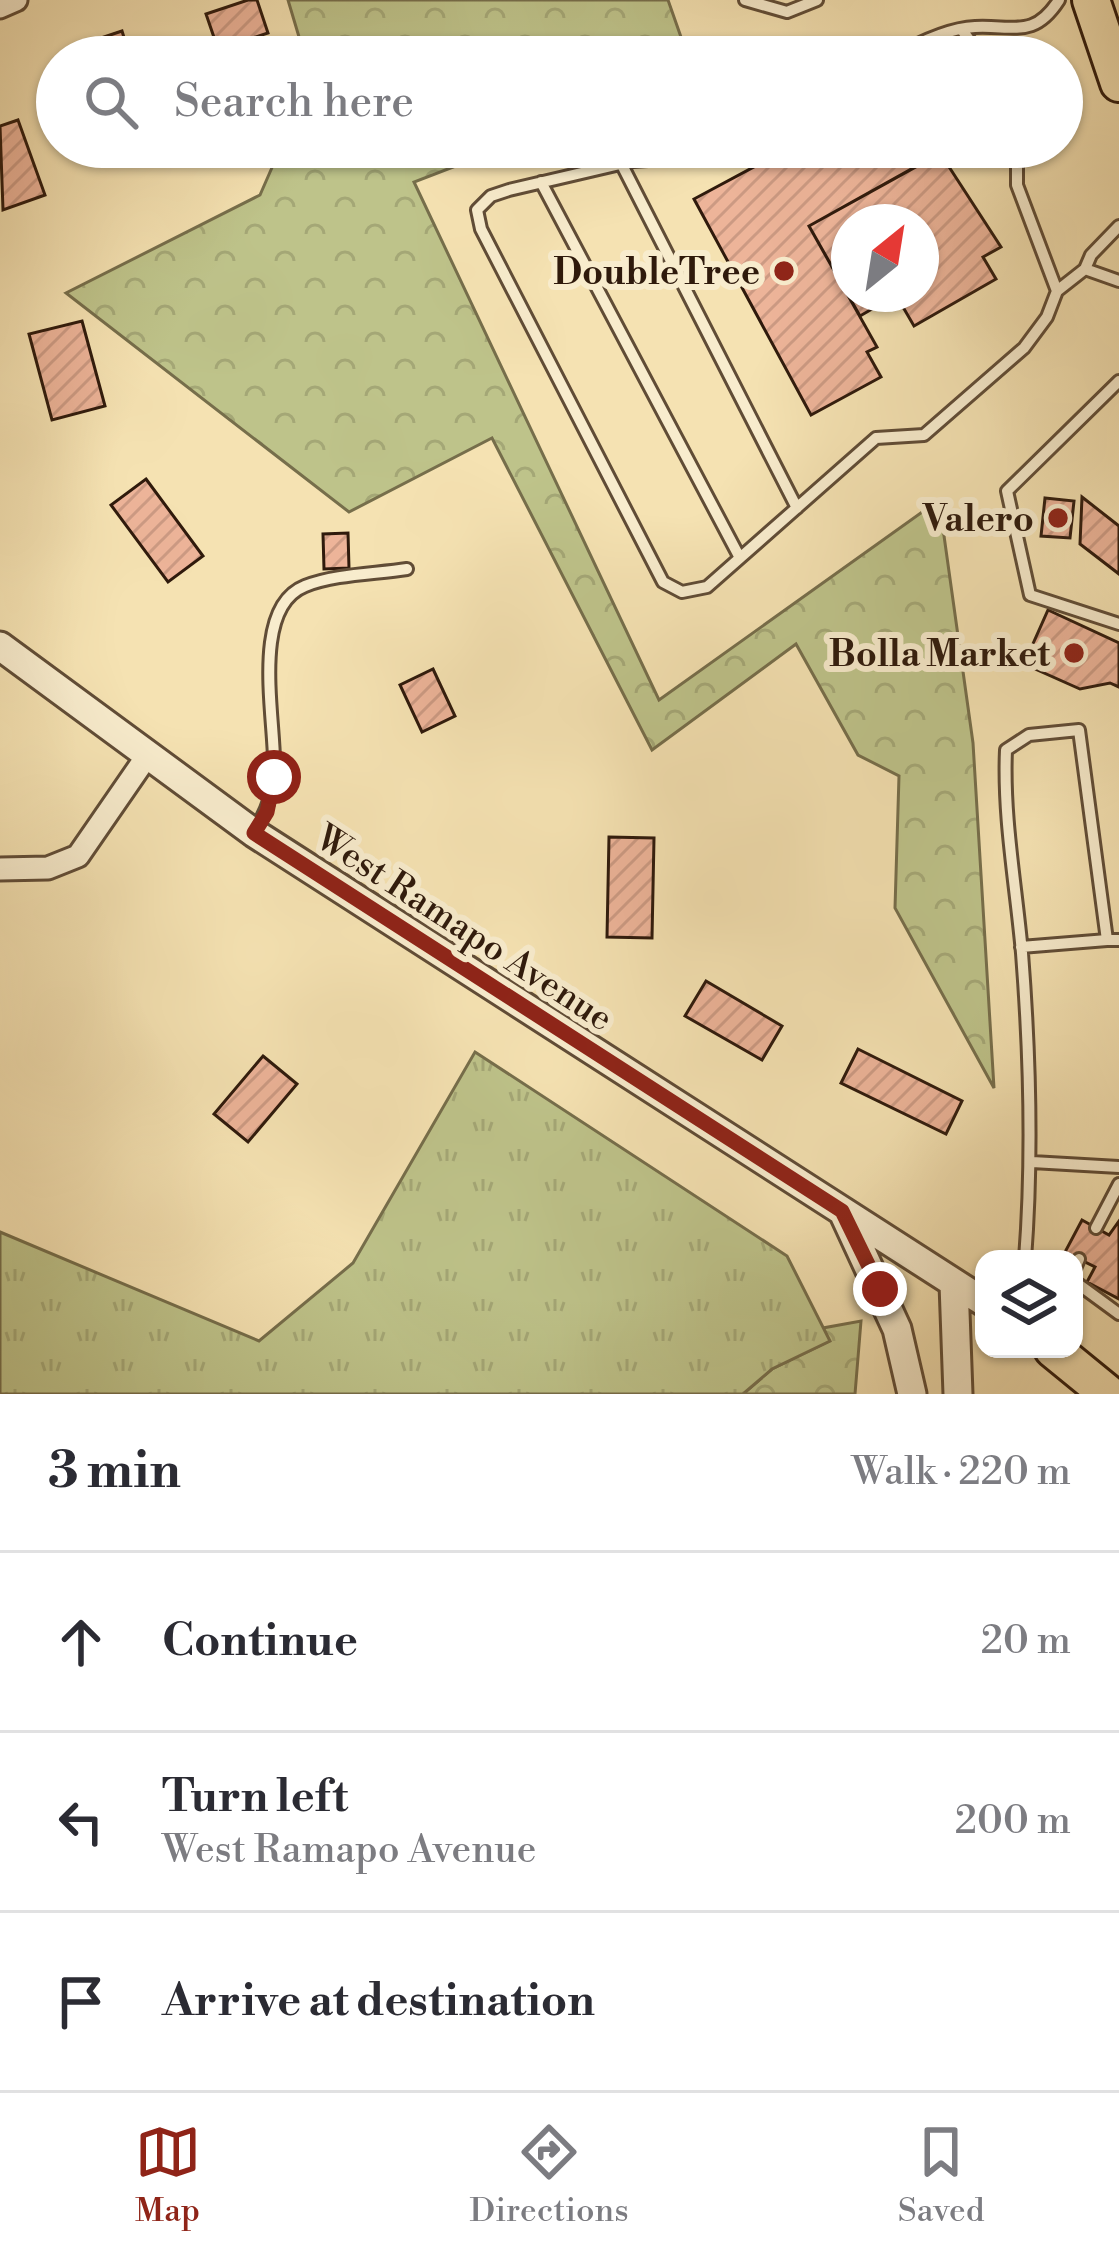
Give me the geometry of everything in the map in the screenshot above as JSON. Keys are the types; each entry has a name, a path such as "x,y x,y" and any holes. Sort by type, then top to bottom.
{"highway":[{"path":"1091,0 1119,83"},
{"path":"1083,1355 1119,1371"},
{"path":"1064,1358 1108,1394"}],"street":[{"path":"0,7 16,0"},
{"name":"West Ramapo Avenue","path":"0,646 254,833 975,1297"},
{"path":"0,869 48,868 78,856 147,756"},
{"path":"842,1211 897,1329 912,1394"},
{"path":"954,1284 958,1394"}],"lane":[{"path":"746,0 787,12 817,0"},
{"path":"949,36 962,31 1022,31 1036,26 1059,0"},
{"path":"962,31 966,36"},
{"path":"603,168 491,196 477,210 481,229 663,581 682,592 707,587 876,438 925,435 1024,348 1047,317 1057,291 1085,269 1090,255 1119,226"},
{"path":"623,168 797,508"},
{"path":"1017,168 1017,185 1057,291"},
{"path":"541,182 740,558"},
{"path":"1085,269 1119,281"},
{"path":"1117,388 1007,491 1030,595 1119,624"},
{"path":"254,833 267,812 274,777 271,637 284,601 305,586 407,569"},
{"path":"1022,947 1113,940 1079,730 1030,735 1006,750 1004,797 1022,947 1032,1162 1026,1250"},
{"path":"1032,1162 1119,1167"},
{"path":"1096,1228 1119,1184"},
{"path":"1083,1288 1119,1314"}],"green space":[{"path":"288,0 668,0 681,36 299,36"},
{"path":"272,168 450,168 414,182 659,700 939,500 973,743 994,1088 895,908 899,776 858,755 796,644 652,750 492,438 349,512 66,293 260,195"},
{"path":"475,1052 787,1256 830,1341 772,1369 743,1394 0,1394 0,1232 259,1341 353,1263"},
{"path":"861,1321 855,1394 743,1394 772,1369 829,1341 823,1328"}],"building":[{"path":"257,0 268,33 214,36 206,14"},
{"path":"18,120 45,195 3,210 0,126"},
{"name":"DoubleTree","path":"752,168 914,168 849,204 831,204 831,214 809,226 831,265 831,312 857,312 877,347 867,352 881,377 811,415 694,199"},
{"path":"913,168 950,168 1001,247 983,257 996,279 939,312 939,204 848,204"},
{"path":"831,214 831,265 809,226"},
{"path":"906,312 938,312 914,326"},
{"path":"82,321 105,406 52,420 29,334"},
{"path":"146,479 203,556 168,582 111,505"},
{"path":"1082,497 1119,526 1119,574 1080,544"},
{"path":"1045,498 1074,501 1070,538 1041,536"},
{"path":"348,533 349,568 324,569 323,534"},
{"name":"Bolla Market","path":"1048,610 1119,643 1119,687 1110,683 1080,689 1024,664"},
{"path":"433,669 455,716 422,732 400,685"},
{"path":"609,837 654,838 652,938 607,937"},
{"path":"706,981 782,1026 762,1060 685,1016"},
{"path":"858,1049 962,1101 946,1134 841,1083"},
{"path":"263,1056 297,1084 248,1142 214,1114"},
{"path":"1082,1220 1109,1235 1119,1221 1119,1299 1087,1282 1095,1267 1083,1261 1083,1250 1066,1250"}],"place":[{"name":"DoubleTree","path":"784,271"},
{"name":"Valero","path":"1058,518"},
{"name":"Bolla Market","path":"1074,653"}],"route":[{"path":"274,777 267,812 254,833 842,1211 880,1289"}]}
